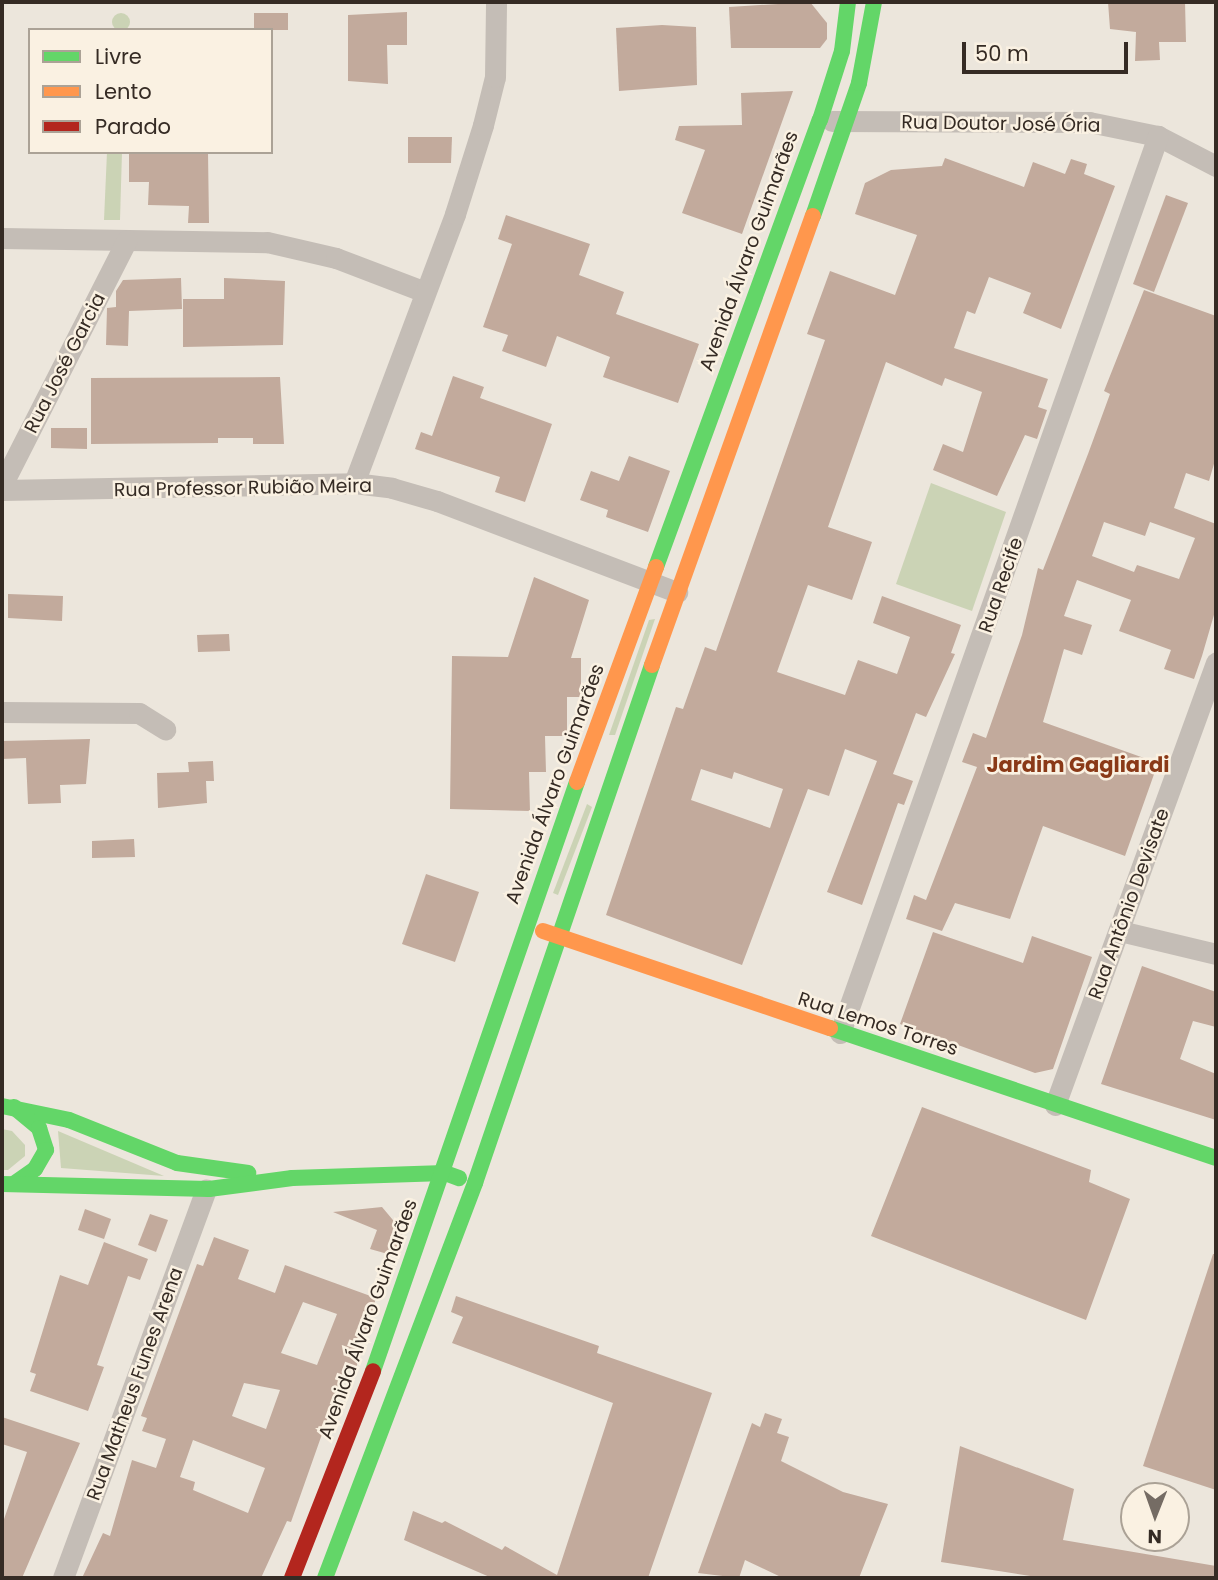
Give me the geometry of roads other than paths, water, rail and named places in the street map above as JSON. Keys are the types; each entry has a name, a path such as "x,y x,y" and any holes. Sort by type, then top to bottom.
{"street":[{"path":"355,483 455,214 495,77 496,2"},
{"name":"Avenida Álvaro Guimarães","path":"292,1578 445,1173 591,743 820,120 842,51 848,2"},
{"path":"325,1578 475,1183 677,592 846,122 869,41 874,2"},
{"name":"Rua Doutor José Ória","path":"820,120 1089,122 1158,136 1216,166"},
{"name":"Rua Recife","path":"840,1033 1158,136"},
{"path":"2,238 296,246 425,292"},
{"name":"Rua José Garcia","path":"2,488 127,240"},
{"name":"Rua Professor Rubião Meira","path":"2,488 355,483 437,501 677,592"},
{"name":"Rua Antônio Devisate","path":"1055,1105 1216,662"},
{"path":"2,712 139,713 165,729"},
{"path":"591,743 621,754"},
{"name":"Rua Lemos Torres","path":"527,925 1216,1158"},
{"path":"1120,931 1216,954"},
{"path":"7,1106 69,1120 177,1163 292,1178"},
{"path":"7,1106 38,1128 46,1150 35,1169 8,1183"},
{"path":"8,1183 206,1189 292,1178 445,1173 475,1183"},
{"name":"Rua Matheus Funes Arena","path":"63,1578 206,1189"}],"district":[{"name":"Jardim Gagliardi","path":"1078,765"}]}
